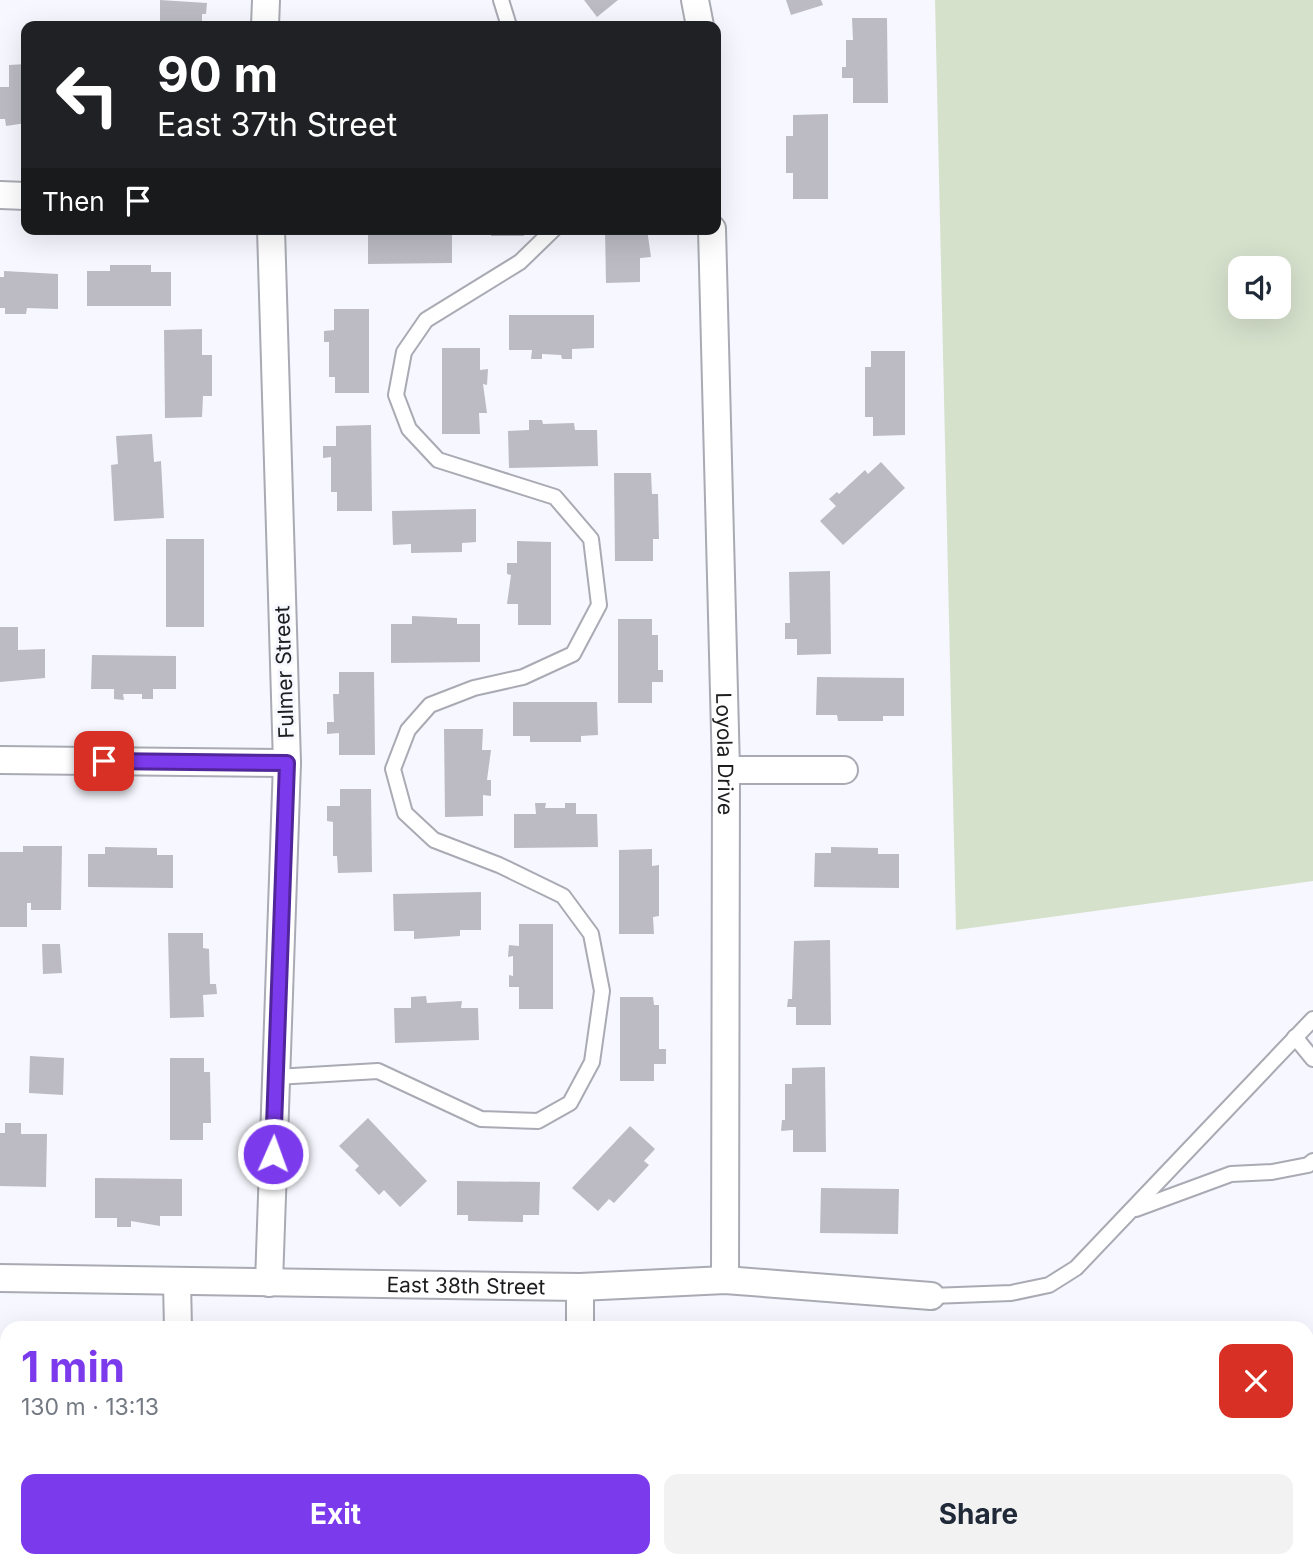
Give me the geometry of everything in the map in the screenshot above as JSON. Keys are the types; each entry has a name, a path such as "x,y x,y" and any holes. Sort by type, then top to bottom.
{"street":[{"path":"265,21 266,0"},
{"path":"695,0 699,21"},
{"path":"0,195 21,196"},
{"name":"Fulmer Street","path":"268,1283 287,763 271,235"},
{"name":"Loyola Drive","path":"712,235 726,770 725,1280"},
{"path":"0,760 287,763"},
{"path":"726,770 844,770"},
{"name":"East 38th Street","path":"0,1278 177,1283 580,1287 725,1280 931,1296"},
{"path":"177,1283 178,1321"},
{"path":"580,1287 580,1321"}],"lane":[{"path":"502,0 508,21"},
{"path":"276,1077 377,1071 481,1119 538,1121 570,1103 592,1062 602,990 591,934 563,896 499,865 434,840 405,813 393,769 408,730 430,705 474,688 523,677 573,654 599,605 591,539 555,497 438,460 409,429 396,395 404,352 426,320 520,262 548,235"},
{"path":"931,1296 1011,1293 1049,1285 1076,1268 1313,1019"},
{"path":"1295,1037 1313,1059"},
{"path":"1131,1210 1231,1174 1272,1172 1308,1165 1313,1161"}],"green space":[{"path":"935,0 1313,0 1313,881 956,930"}],"building":[{"path":"160,0 207,3 202,21 160,21"},
{"path":"584,0 618,0 597,17"},
{"path":"786,0 821,0 823,5 791,15"},
{"path":"852,18 887,18 888,103 853,103 853,78 842,78 842,67 846,67 846,40 853,40"},
{"path":"21,64 21,124 6,126 5,119 0,119 0,87 9,87 9,65"},
{"path":"828,114 828,199 793,199 793,173 786,173 786,136 793,136 793,115"},
{"path":"368,235 452,235 452,263 368,264"},
{"path":"491,235 524,235 524,236"},
{"path":"605,235 648,235 651,257 640,258 640,282 606,283"},
{"path":"110,265 151,265 151,272 171,272 171,306 87,306 87,271 110,271"},
{"path":"4,271 58,274 58,309 27,308 26,314 5,314 5,308 0,308 0,277 4,277"},
{"path":"334,309 369,309 369,393 335,393 335,377 329,377 329,342 324,342 324,331 334,330"},
{"path":"509,315 594,315 594,348 572,349 572,359 562,359 561,355 542,354 542,359 531,359 532,350 509,350"},
{"path":"202,329 202,355 212,355 212,396 203,396 202,417 165,418 164,330"},
{"path":"442,348 480,348 480,370 488,369 487,385 483,384 487,413 479,413 480,434 442,434"},
{"path":"871,351 905,351 905,435 873,436 873,417 865,417 865,367 871,367"},
{"path":"529,420 542,420 543,424 574,423 575,430 597,430 598,466 509,468 508,431 529,430"},
{"path":"371,425 372,511 337,511 337,492 331,492 331,457 323,458 323,446 336,446 336,426"},
{"path":"152,434 154,462 161,461 164,518 114,521 111,465 118,464 116,436"},
{"path":"881,462 905,488 843,545 820,521 836,506 829,499 837,492 839,494 865,470 868,474"},
{"path":"614,473 651,473 652,494 658,494 659,539 653,539 653,561 615,561"},
{"path":"476,509 476,542 462,543 462,552 411,553 411,544 393,545 392,511"},
{"path":"166,539 204,539 204,627 166,627"},
{"path":"517,541 551,542 551,625 518,625 518,604 507,604 511,575 507,574 507,563 517,563"},
{"path":"830,571 831,654 797,655 797,639 785,639 785,623 790,623 789,572"},
{"path":"412,616 457,618 457,624 480,624 480,662 391,663 391,624 412,624"},
{"path":"618,619 652,619 652,635 658,635 658,670 663,670 663,682 652,682 652,703 618,703"},
{"path":"0,627 18,627 18,650 45,649 45,678 0,682"},
{"path":"92,655 176,656 176,689 153,689 153,699 142,699 142,694 123,694 124,700 114,699 114,689 91,689"},
{"path":"339,672 374,672 375,755 339,755 339,733 327,734 327,722 334,722 333,694 339,694"},
{"path":"817,677 904,678 904,716 883,716 883,721 838,721 837,715 816,715"},
{"path":"513,702 597,702 598,735 581,736 581,742 530,742 530,736 513,736"},
{"path":"444,729 483,729 482,750 491,750 487,780 491,780 491,796 483,795 483,816 445,817"},
{"path":"340,789 371,789 372,872 338,873 337,856 333,856 333,822 327,821 327,806 340,806"},
{"path":"535,803 546,803 545,808 565,808 565,803 576,803 576,814 597,814 598,847 514,848 514,814 536,814"},
{"path":"23,846 62,846 61,910 31,910 31,903 27,903 27,927 0,927 0,852 23,852"},
{"path":"105,847 157,848 157,855 173,855 173,888 88,887 88,854 105,854"},
{"path":"831,847 878,848 878,854 899,854 899,888 814,887 815,853 831,853"},
{"path":"652,849 652,866 659,865 659,916 653,917 654,934 619,934 619,850"},
{"path":"481,892 481,930 460,930 460,936 414,939 414,931 394,931 393,894"},
{"path":"519,924 553,924 553,1009 519,1009 519,987 509,987 509,975 513,976 513,956 508,957 509,945 519,946"},
{"path":"168,933 203,933 203,948 209,949 210,984 216,984 217,994 203,995 204,1017 170,1018"},
{"path":"830,940 831,1025 796,1025 796,1007 787,1007 788,999 792,999 794,941"},
{"path":"42,944 60,944 62,973 43,974"},
{"path":"426,996 427,1003 462,1001 461,1008 478,1008 479,1040 395,1043 394,1008 411,1008 411,997"},
{"path":"620,997 653,997 654,1005 659,1005 659,1049 666,1049 666,1064 654,1064 654,1081 620,1081"},
{"path":"30,1056 64,1058 63,1095 29,1093"},
{"path":"170,1058 204,1058 204,1072 210,1072 211,1123 203,1123 203,1140 170,1140"},
{"path":"825,1067 826,1152 793,1152 793,1130 781,1131 782,1120 785,1120 785,1084 792,1084 792,1068"},
{"path":"368,1118 427,1181 400,1207 384,1190 379,1195 355,1170 359,1166 339,1146"},
{"path":"5,1123 21,1123 21,1134 47,1134 46,1187 0,1186 0,1133 5,1133"},
{"path":"630,1126 655,1149 644,1161 649,1165 614,1203 609,1199 598,1211 572,1188"},
{"path":"95,1178 182,1179 182,1216 160,1216 160,1226 131,1221 131,1227 117,1227 117,1218 95,1218"},
{"path":"457,1181 540,1182 539,1215 523,1215 523,1222 468,1221 468,1215 457,1215"},
{"path":"821,1188 899,1189 898,1234 820,1233"}],"route":[{"path":"104,761 287,763 273,1154"}]}
